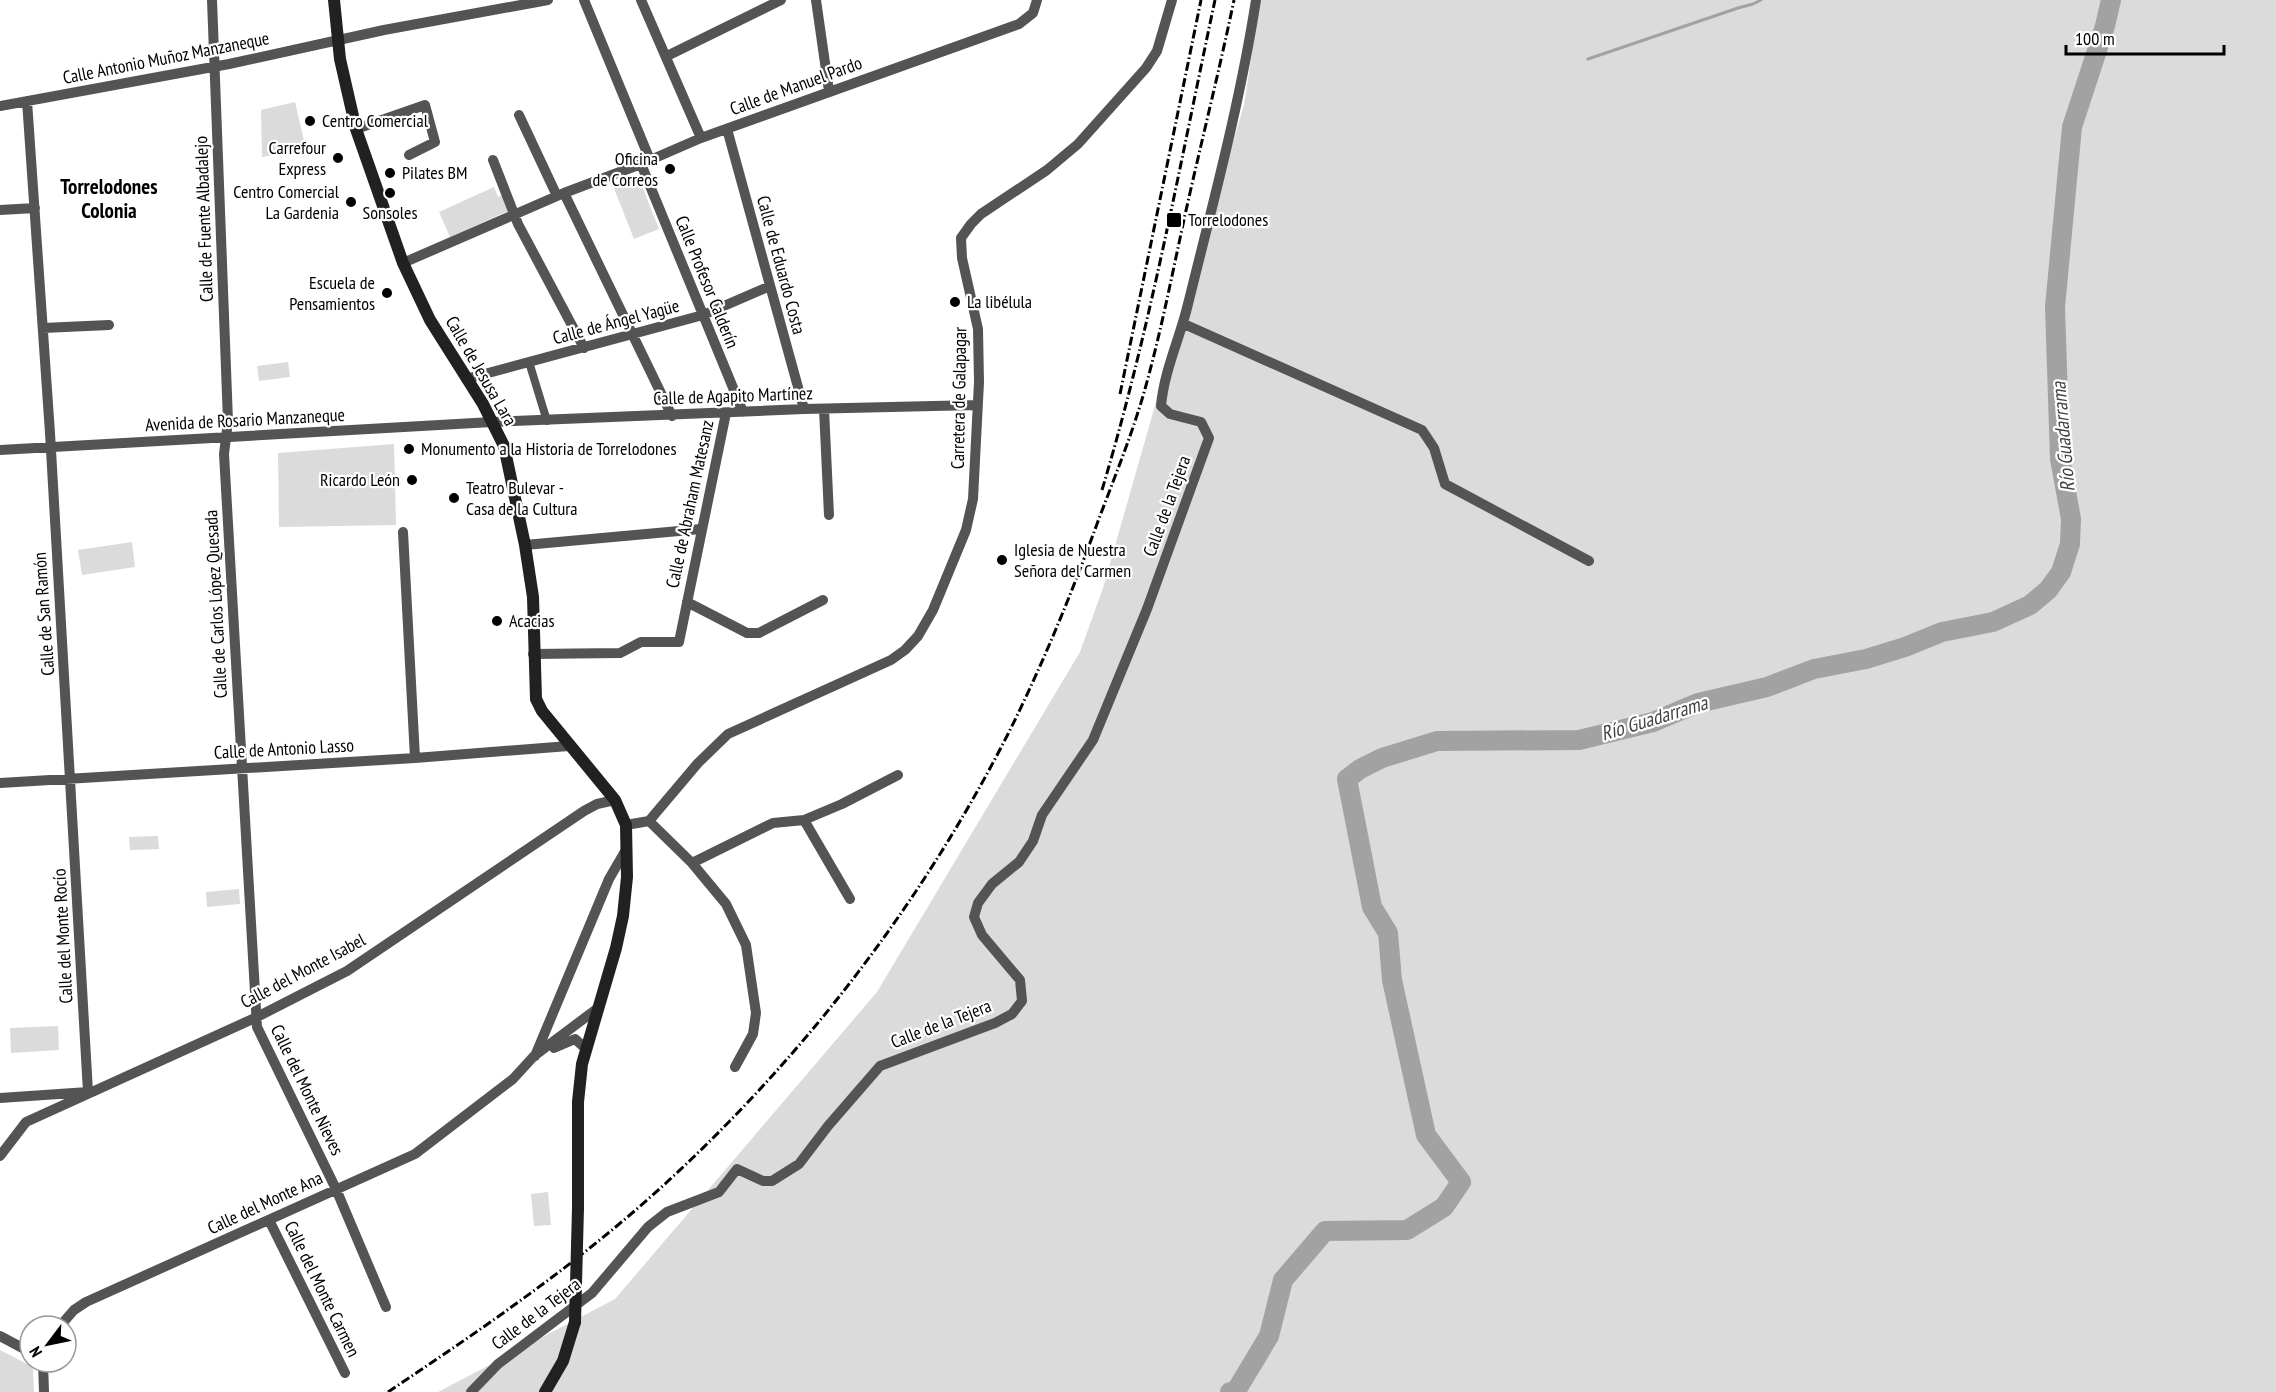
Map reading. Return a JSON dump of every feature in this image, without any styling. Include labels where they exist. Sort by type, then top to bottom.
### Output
[{"type":"main road","name":"Calle de Jesusa Lara","points":[[334,0],[337,40],[356,129],[404,263],[430,320],[483,404],[504,446],[534,597],[533,654],[536,699],[542,711],[569,746]]},
{"type":"main road","points":[[545,1392],[563,1362],[575,1322],[578,1102],[585,1048],[616,948],[623,916],[627,878],[626,825],[615,801],[569,746]]},
{"type":"street","name":"Calle de Fuente Albadalejo","points":[[212,0],[228,421],[225,437]]},
{"type":"street","name":"Calle Antonio Muñoz Manzaneque","points":[[0,106],[548,0]]},
{"type":"street","name":"Calle Profesor Calderín","points":[[584,0],[743,412]]},
{"type":"street","points":[[641,0],[701,138]]},
{"type":"street","points":[[667,56],[781,0]]},
{"type":"street","points":[[816,0],[829,91]]},
{"type":"street","name":"Calle de Manuel Pardo","points":[[404,263],[560,195],[701,138],[1019,24],[1033,13],[1037,0]]},
{"type":"street","name":"Carretera de Galapagar","points":[[649,821],[698,763],[728,734],[891,660],[905,650],[918,636],[933,610],[956,559],[973,499],[978,329],[962,258],[961,238],[981,214],[1047,170],[1078,144],[1146,68],[1157,51],[1172,0]]},
{"type":"street","name":"Calle de la Tejera","points":[[471,1392],[498,1364],[592,1293],[648,1227],[667,1212],[719,1192],[737,1169],[763,1181],[772,1181],[799,1164],[828,1126],[880,1066],[995,1023],[1012,1014],[1022,1000],[1020,980],[982,935],[974,917],[978,903],[992,884],[1019,862],[1033,841],[1042,815],[1093,740],[1147,609],[1209,438],[1200,422],[1170,414],[1161,406],[1162,389],[1184,324],[1245,68],[1256,0]]},
{"type":"street","name":"Calle de San Ramón","points":[[27,101],[71,779]]},
{"type":"street","points":[[356,129],[425,105],[435,142],[409,155]]},
{"type":"street","points":[[519,115],[633,335],[672,416]]},
{"type":"street","name":"Calle de Eduardo Costa","points":[[727,129],[804,409]]},
{"type":"street","points":[[493,160],[518,224],[584,348]]},
{"type":"street","points":[[0,210],[35,208]]},
{"type":"street","name":"Calle de Ángel Yagüe","points":[[466,379],[704,315],[770,286]]},
{"type":"street","points":[[1184,324],[1422,430],[1434,448],[1445,484],[1589,561]]},
{"type":"street","points":[[43,328],[109,325]]},
{"type":"street","points":[[529,362],[547,421]]},
{"type":"street","name":"Calle de Agapito Martínez","points":[[492,422],[804,409],[977,405]]},
{"type":"street","points":[[824,409],[829,515]]},
{"type":"street","name":"Calle de Abraham Matesanz","points":[[533,654],[620,652],[641,642],[679,642],[726,413]]},
{"type":"street","name":"Avenida de Rosario Manzaneque","points":[[0,450],[492,422]]},
{"type":"street","name":"Calle de Carlos López Quesada","points":[[225,437],[243,768]]},
{"type":"street","points":[[525,544],[701,529]]},
{"type":"street","points":[[403,532],[415,759]]},
{"type":"street","name":"Calle de Abraham Matesanz","points":[[687,602],[747,633],[759,633],[824,600]]},
{"type":"street","name":"Calle de Antonio Lasso","points":[[0,783],[415,759],[569,746]]},
{"type":"street","name":"Calle del Monte Nieves","points":[[243,768],[258,1027],[336,1189],[387,1307]]},
{"type":"street","points":[[692,863],[773,823],[804,820],[842,804],[898,775]]},
{"type":"street","name":"Calle del Monte Rocío","points":[[71,779],[88,1092]]},
{"type":"street","name":"Calle del Monte Isabel","points":[[0,1155],[26,1122],[257,1017],[346,971],[584,811],[597,804],[615,801]]},
{"type":"street","points":[[804,820],[850,899]]},
{"type":"street","points":[[626,825],[649,821],[692,863],[726,904],[746,945],[756,1013],[753,1034],[735,1067]]},
{"type":"street","name":"Calle del Monte Ana","points":[[534,1056],[609,879],[627,848]]},
{"type":"street","name":"Calle del Monte Ana","points":[[70,1314],[86,1302],[415,1154],[513,1079],[534,1056],[598,1008]]},
{"type":"street","name":"Calle del Monte Ana","points":[[534,1056],[575,1039],[585,1048]]},
{"type":"street","points":[[0,1098],[88,1092]]},
{"type":"street","name":"Calle del Monte Carmen","points":[[269,1220],[345,1373]]},
{"type":"street","points":[[0,1336],[18,1346]]},
{"type":"street","points":[[44,1374],[44,1392]]},
{"type":"shaded area","points":[[1260,0],[2276,0],[2276,1392],[438,1392],[615,1299],[877,992],[1080,652],[1103,588],[1244,105]]},
{"type":"shaded area","points":[[295,102],[306,149],[262,157],[261,110]]},
{"type":"shaded area","points":[[638,176],[659,229],[634,239],[613,186]]},
{"type":"shaded area","points":[[494,187],[498,197],[505,193],[512,209],[450,237],[439,212]]},
{"type":"shaded area","points":[[288,362],[290,377],[259,381],[257,366]]},
{"type":"shaded area","points":[[394,444],[396,525],[279,527],[278,453]]},
{"type":"shaded area","points":[[132,542],[135,567],[82,575],[78,550]]},
{"type":"shaded area","points":[[158,836],[159,849],[130,850],[129,837]]},
{"type":"shaded area","points":[[239,889],[240,904],[207,907],[206,892]]},
{"type":"shaded area","points":[[58,1026],[59,1050],[11,1053],[10,1028]]},
{"type":"shaded area","points":[[548,1192],[551,1225],[534,1226],[531,1194]]},
{"type":"shaded area","points":[[0,1350],[18,1359],[18,1374],[33,1374],[34,1392],[0,1392]]},
{"type":"waterway","points":[[1588,59],[1761,0]]},
{"type":"waterway","name":"Río Guadarrama","points":[[1230,1392],[1236,1391],[1269,1336],[1283,1280],[1325,1231],[1407,1230],[1444,1207],[1461,1182],[1426,1135],[1392,980],[1388,933],[1372,907],[1347,779],[1360,769],[1382,758],[1437,741],[1579,740],[1653,722],[1698,703],[1767,687],[1814,669],[1866,659],[1942,632],[1993,622],[2030,605],[2048,590],[2061,572],[2070,544],[2071,519],[2060,459],[2055,307],[2072,127],[2105,26],[2111,0]]},
{"type":"railway","points":[[1120,394],[1201,0]]},
{"type":"railway","points":[[1102,490],[1150,308],[1215,0]]},
{"type":"railway","points":[[388,1392],[566,1267],[666,1183],[717,1134],[766,1083],[857,974],[899,917],[938,857],[974,797],[1033,682],[1077,577],[1133,429],[1160,329],[1234,0]]},
{"type":"place","name":"Centro Comercial","points":[[310,121]]},
{"type":"place","name":"Carrefour Express","points":[[338,158]]},
{"type":"place","name":"Oficina de Correos","points":[[670,169]]},
{"type":"place","name":"Pilates BM","points":[[390,173]]},
{"type":"place","name":"Sonsoles","points":[[390,193]]},
{"type":"place","name":"Centro Comercial La Gardenia","points":[[351,202]]},
{"type":"place","name":"Torrelodones","points":[[1174,220]]},
{"type":"place","name":"Escuela de Pensamientos","points":[[387,293]]},
{"type":"place","name":"La libélula","points":[[955,302]]},
{"type":"place","name":"Monumento a la Historia de Torrelodones","points":[[409,449]]},
{"type":"place","name":"Ricardo León","points":[[412,480]]},
{"type":"place","name":"Teatro Bulevar - Casa de la Cultura","points":[[454,498]]},
{"type":"place","name":"Iglesia de Nuestra Señora del Carmen","points":[[1002,560]]},
{"type":"place","name":"Acacias","points":[[497,621]]},
{"type":"district","name":"Torrelodones Colonia","points":[[109,199]]}]
